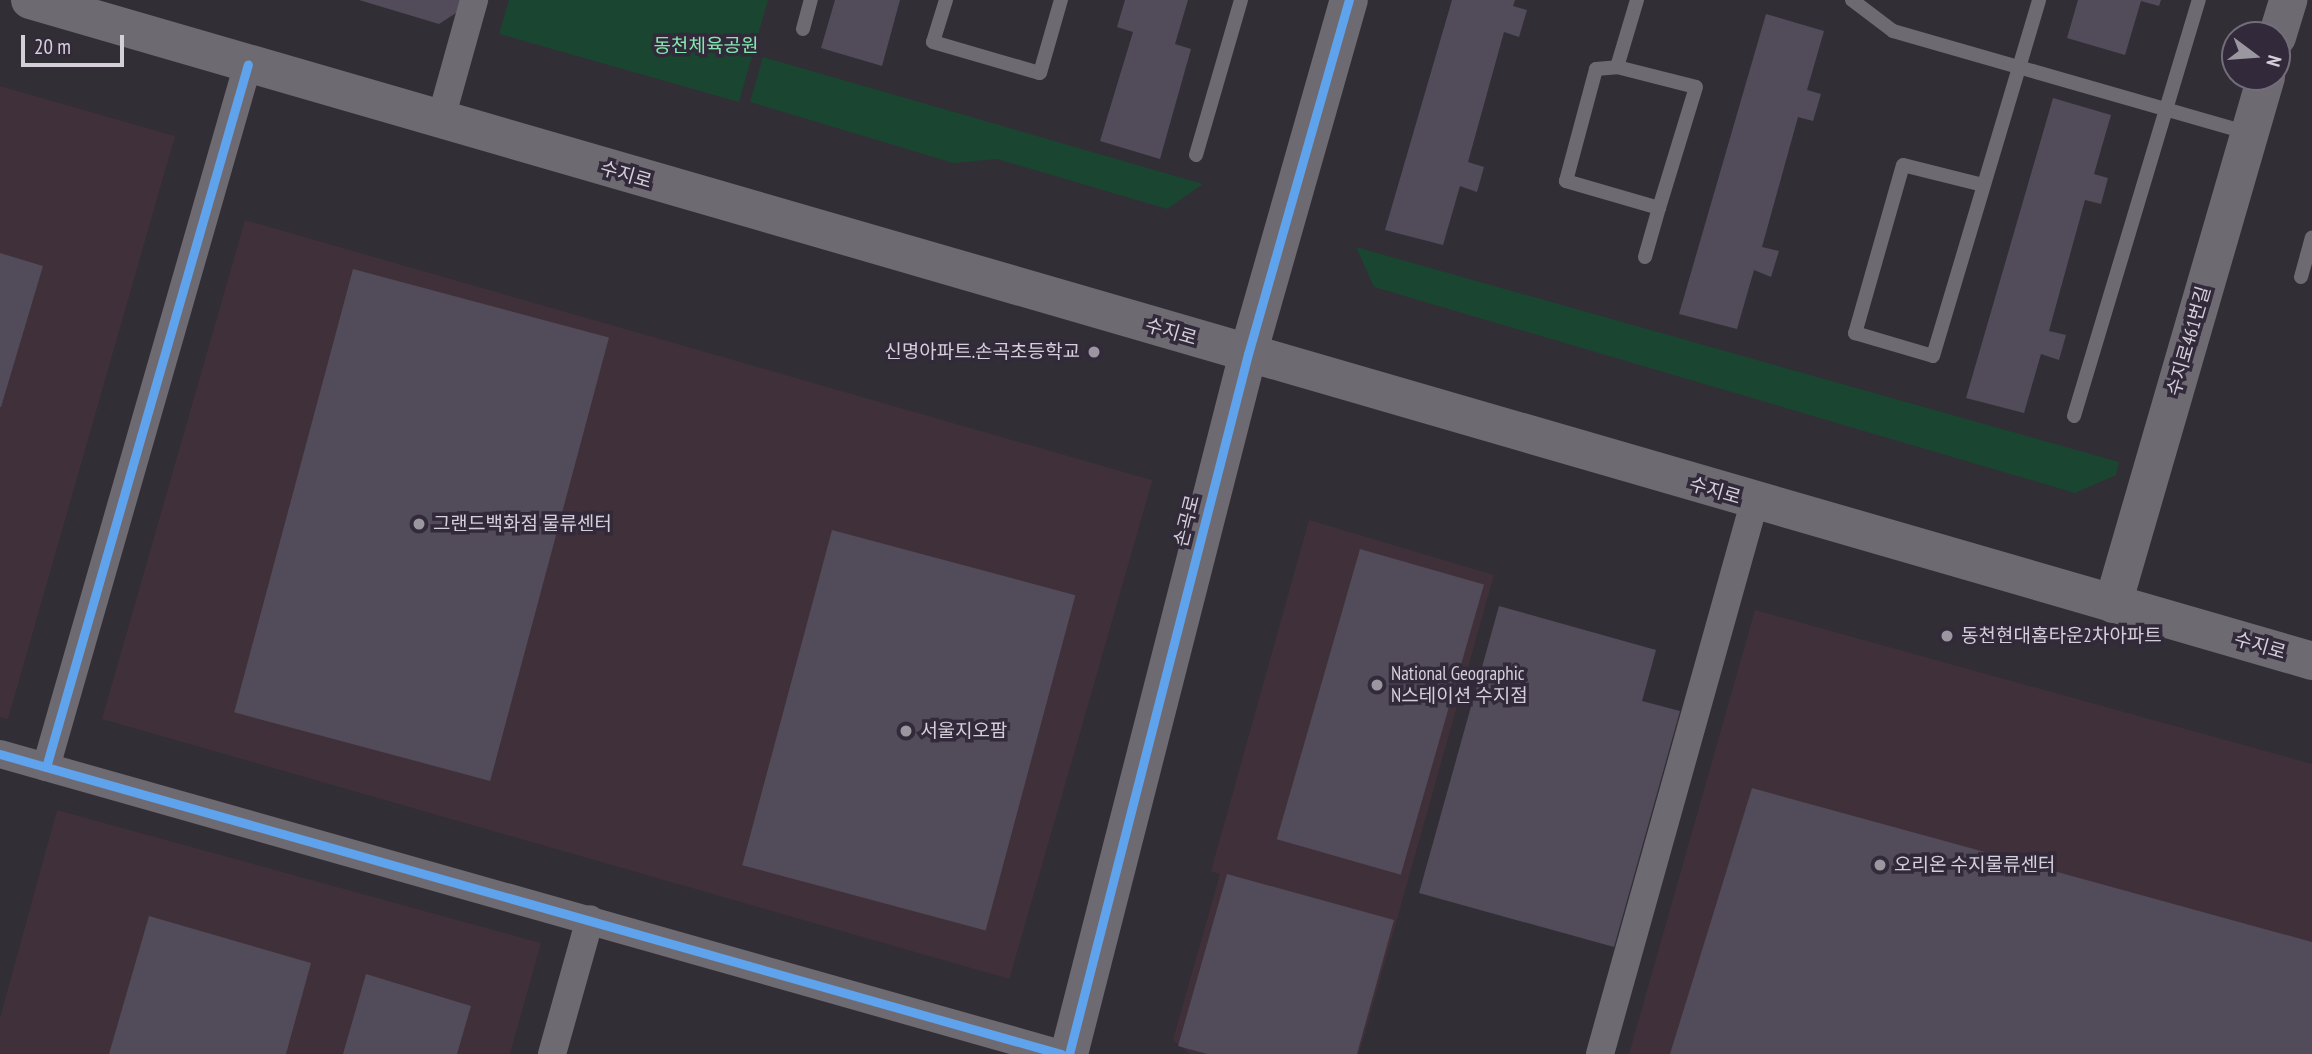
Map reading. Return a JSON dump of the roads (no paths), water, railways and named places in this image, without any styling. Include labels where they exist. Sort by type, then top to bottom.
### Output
[{"type":"main road","name":"수지로","points":[[30,0],[440,122],[1248,354],[1754,503],[2312,661]]},
{"type":"main road","name":"손곡로","points":[[1069,1054],[1248,354],[1349,0]]},
{"type":"main road","points":[[2282,21],[2288,0]]},
{"type":"main road","name":"수지로461번길","points":[[2113,604],[2262,91]]},
{"type":"street","points":[[440,122],[474,0]]},
{"type":"street","points":[[46,767],[247,64]]},
{"type":"street","points":[[1600,1054],[1754,503]]},
{"type":"street","points":[[0,754],[1061,1054]]},
{"type":"street","points":[[552,1054],[590,919]]},
{"type":"lane","points":[[803,29],[811,0]]},
{"type":"lane","points":[[946,0],[933,42],[1040,73],[1061,0]]},
{"type":"lane","points":[[1196,155],[1241,0]]},
{"type":"lane","points":[[1617,67],[1637,0]]},
{"type":"lane","points":[[1852,0],[1893,31],[2249,133]]},
{"type":"lane","points":[[1983,185],[1903,165],[1855,333],[1933,356],[2039,0]]},
{"type":"lane","points":[[2074,416],[2199,0]]},
{"type":"lane","points":[[1645,257],[1696,87],[1617,67],[1596,69],[1566,181],[1659,208]]},
{"type":"lane","points":[[2301,277],[2312,236]]},
{"type":"place","name":"신명아파트.손곡초등학교","points":[[1094,352]]},
{"type":"place","name":"그랜드백화점 물류센터","points":[[419,524]]},
{"type":"place","name":"동천현대홈타운2차아파트","points":[[1947,636]]},
{"type":"place","name":"National Geographic N스테이션 수지점","points":[[1377,685]]},
{"type":"place","name":"서울지오팜","points":[[906,731]]},
{"type":"place","name":"오리온 수지물류센터","points":[[1880,865]]},
{"type":"park label","name":"동천체육공원","points":[[706,46]]}]
